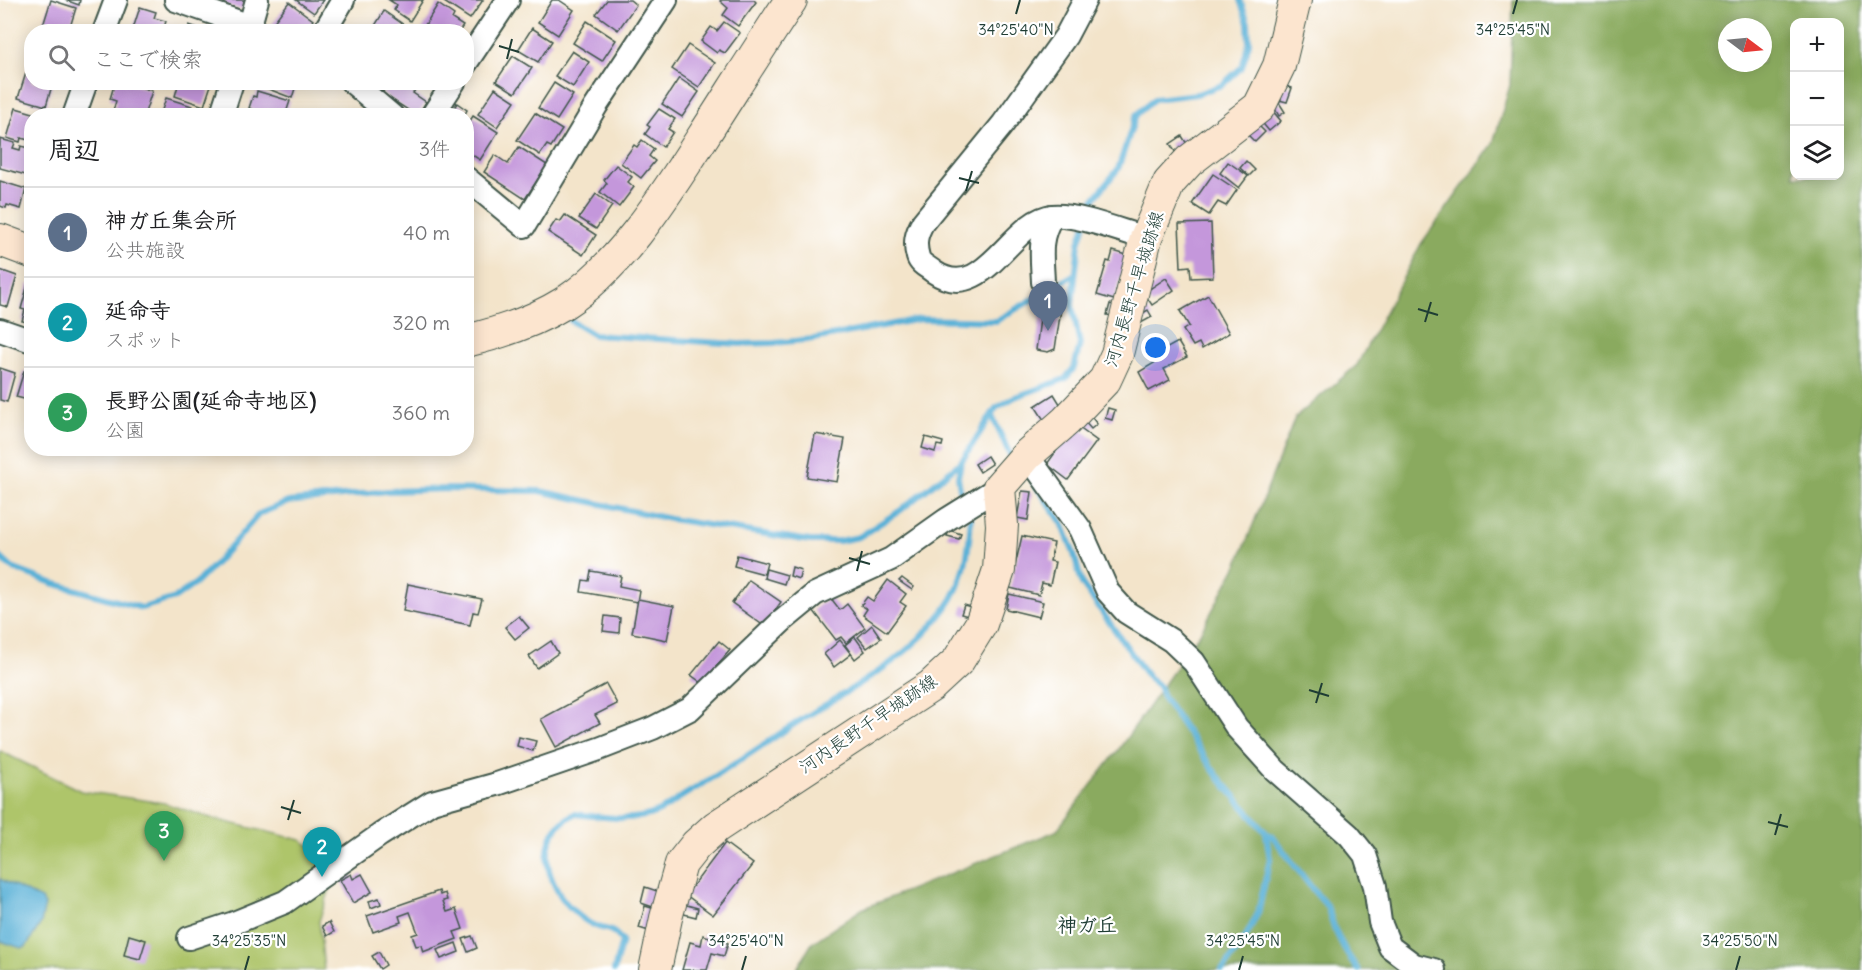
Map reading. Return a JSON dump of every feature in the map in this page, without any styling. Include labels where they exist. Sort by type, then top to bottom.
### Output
[{"type":"main road","points":[[474,339],[524,323],[564,303],[586,286],[616,256],[657,207],[790,0]]},
{"type":"main road","name":"河内長野千早城跡線","points":[[655,970],[681,864],[696,845],[716,827],[931,686],[958,661],[981,624],[999,570],[1002,525],[999,487],[1026,455],[1066,421],[1104,380],[1116,354],[1139,236],[1170,183],[1189,161],[1259,107],[1279,66],[1295,0]]},
{"type":"street","points":[[107,24],[116,0]]},
{"type":"street","points":[[176,0],[236,24]]},
{"type":"street","points":[[250,24],[257,0]]},
{"type":"street","points":[[329,24],[343,0]]},
{"type":"street","points":[[474,51],[508,0]]},
{"type":"street","points":[[474,185],[524,226],[596,106],[666,0]]},
{"type":"street","points":[[1085,0],[1066,36],[1003,124],[923,222],[915,239],[916,251],[920,262],[943,278],[962,280],[985,270],[1037,220],[1063,217],[1139,236]]},
{"type":"street","points":[[77,108],[83,90]]},
{"type":"street","points":[[224,108],[229,90]]},
{"type":"street","points":[[361,90],[383,108]]},
{"type":"street","points":[[437,108],[449,90]]},
{"type":"street","points":[[1043,282],[1041,242],[1044,230],[1063,217]]},
{"type":"street","points":[[0,330],[24,338]]},
{"type":"street","points":[[1026,455],[1080,529],[1108,592],[1125,612],[1173,641],[1194,662],[1237,728],[1275,770],[1348,836],[1365,855],[1375,886],[1380,922],[1390,947],[1414,965],[1434,970]]},
{"type":"street","points":[[189,938],[285,902],[380,835],[432,802],[496,784],[599,749],[653,728],[690,708],[769,633],[815,594],[891,559],[946,520],[999,487]]},
{"type":"green space","points":[[1513,0],[1862,0],[1862,970],[796,970],[812,943],[862,909],[1056,831],[1119,749],[1200,633],[1238,563],[1295,418],[1357,365],[1421,244],[1493,144],[1510,85]]},
{"type":"green space","points":[[0,751],[81,791],[164,803],[214,819],[301,840],[328,858],[330,889],[319,921],[324,970],[0,970]]},
{"type":"water","points":[[0,879],[41,899],[45,905],[41,923],[26,947],[21,948],[0,941]]},
{"type":"building","points":[[51,0],[76,8],[71,24],[44,24]]},
{"type":"building","points":[[65,0],[80,0],[79,5]]},
{"type":"building","points":[[225,0],[245,0],[242,10],[224,4]]},
{"type":"building","points":[[296,0],[323,0],[314,13]]},
{"type":"building","points":[[389,0],[423,0],[410,21],[394,10],[397,5]]},
{"type":"building","points":[[441,0],[483,0],[470,19]]},
{"type":"building","points":[[552,0],[559,0],[574,10],[558,35],[538,22]]},
{"type":"building","points":[[607,0],[630,0],[636,5],[618,30],[596,14]]},
{"type":"building","points":[[721,0],[754,0],[756,2],[738,26],[723,15],[728,8]]},
{"type":"building","points":[[289,2],[313,20],[310,24],[272,24]]},
{"type":"building","points":[[438,4],[454,15],[452,19],[460,24],[426,24]]},
{"type":"building","points":[[140,7],[156,12],[154,18],[166,21],[165,24],[135,24]]},
{"type":"building","points":[[384,11],[403,24],[376,24]]},
{"type":"building","points":[[587,21],[616,40],[602,61],[573,43]]},
{"type":"building","points":[[724,22],[740,33],[725,53],[719,50],[717,53],[701,41],[711,27],[717,31]]},
{"type":"building","points":[[532,28],[552,41],[538,62],[518,50]]},
{"type":"building","points":[[688,45],[715,63],[699,87],[672,69]]},
{"type":"building","points":[[572,51],[589,62],[573,87],[555,76]]},
{"type":"building","points":[[513,56],[532,68],[515,93],[496,81]]},
{"type":"building","points":[[679,78],[699,92],[682,117],[662,104]]},
{"type":"building","points":[[24,79],[24,90],[51,90],[46,106],[18,98]]},
{"type":"building","points":[[554,83],[573,95],[557,120],[538,108]]},
{"type":"building","points":[[1283,85],[1292,88],[1287,102],[1279,100]]},
{"type":"building","points":[[495,88],[515,101],[497,127],[478,114]]},
{"type":"building","points":[[113,90],[152,91],[147,108],[114,108],[116,101],[110,99]]},
{"type":"building","points":[[177,90],[209,90],[204,106],[175,96]]},
{"type":"building","points":[[271,90],[294,90],[292,98]]},
{"type":"building","points":[[384,90],[415,90],[413,93],[426,102],[422,108],[405,108],[382,93]]},
{"type":"building","points":[[257,91],[290,101],[288,108],[249,108],[253,96],[256,97]]},
{"type":"building","points":[[166,98],[192,106],[191,108],[163,108]]},
{"type":"building","points":[[1278,101],[1285,112],[1279,116],[1273,105]]},
{"type":"building","points":[[457,103],[464,108],[454,108]]},
{"type":"building","points":[[16,108],[24,110],[24,139],[21,138],[20,142],[7,138]]},
{"type":"building","points":[[659,109],[675,119],[668,129],[673,132],[663,147],[645,134],[650,127],[647,125]]},
{"type":"building","points":[[1272,110],[1281,121],[1269,131],[1260,120]]},
{"type":"building","points":[[535,113],[562,130],[551,147],[547,145],[540,155],[517,140]]},
{"type":"building","points":[[474,117],[498,132],[480,160],[474,156]]},
{"type":"building","points":[[1256,123],[1265,132],[1255,142],[1246,133]]},
{"type":"building","points":[[1182,136],[1190,149],[1178,156],[1170,144]]},
{"type":"building","points":[[0,139],[15,143],[13,148],[20,150],[21,146],[24,147],[24,175],[0,168]]},
{"type":"building","points":[[642,140],[654,149],[649,156],[655,161],[641,178],[621,163],[634,145],[637,147]]},
{"type":"building","points":[[519,147],[547,165],[525,199],[484,172],[495,155],[508,164]]},
{"type":"building","points":[[1246,161],[1255,170],[1249,176],[1240,168]]},
{"type":"building","points":[[1228,162],[1248,176],[1239,188],[1220,173]]},
{"type":"building","points":[[616,165],[632,177],[628,182],[634,187],[619,207],[600,192],[607,183],[604,180]]},
{"type":"building","points":[[1213,174],[1237,190],[1226,206],[1218,202],[1209,215],[1192,204]]},
{"type":"building","points":[[0,181],[24,188],[21,209],[7,205],[6,208],[0,206]]},
{"type":"building","points":[[596,194],[612,206],[596,229],[579,218]]},
{"type":"building","points":[[565,215],[596,235],[583,255],[548,232],[556,220],[560,222]]},
{"type":"building","points":[[1211,223],[1213,277],[1191,278],[1190,266],[1181,267],[1179,224]]},
{"type":"building","points":[[1113,251],[1127,255],[1114,300],[1097,295],[1107,261],[1110,262]]},
{"type":"building","points":[[0,270],[17,276],[8,307],[0,305]]},
{"type":"building","points":[[1166,278],[1174,290],[1152,305],[1144,293]]},
{"type":"building","points":[[1208,295],[1229,333],[1202,349],[1199,343],[1193,346],[1183,330],[1189,326],[1180,311]]},
{"type":"building","points":[[1050,300],[1062,302],[1055,349],[1048,352],[1036,350],[1041,311],[1049,312]]},
{"type":"building","points":[[1110,304],[1119,306],[1116,317],[1107,315]]},
{"type":"building","points":[[1148,310],[1152,317],[1141,323],[1138,316]]},
{"type":"building","points":[[1178,342],[1187,357],[1164,369],[1170,380],[1149,391],[1139,372],[1161,359],[1158,353]]},
{"type":"building","points":[[0,368],[15,373],[7,402],[0,400]]},
{"type":"building","points":[[24,371],[24,399],[16,397]]},
{"type":"building","points":[[1054,394],[1062,407],[1044,420],[1035,406]]},
{"type":"building","points":[[1108,408],[1115,410],[1112,420],[1105,418]]},
{"type":"building","points":[[1089,414],[1097,424],[1091,429],[1083,420]]},
{"type":"building","points":[[1075,425],[1097,441],[1068,480],[1047,464]]},
{"type":"building","points":[[815,434],[845,439],[837,482],[807,477]]},
{"type":"building","points":[[925,437],[943,442],[942,446],[937,445],[935,452],[922,448]]},
{"type":"building","points":[[987,456],[992,464],[980,472],[975,464]]},
{"type":"building","points":[[1022,491],[1032,492],[1028,520],[1017,518]]},
{"type":"building","points":[[949,530],[961,534],[959,539],[947,536]]},
{"type":"building","points":[[1022,536],[1054,543],[1050,561],[1055,562],[1050,585],[1042,583],[1039,595],[1010,588]]},
{"type":"building","points":[[737,555],[767,563],[764,574],[734,566]]},
{"type":"building","points":[[792,567],[801,570],[799,579],[790,576]]},
{"type":"building","points":[[766,569],[787,575],[784,584],[764,578]]},
{"type":"building","points":[[591,571],[621,576],[619,586],[639,590],[637,602],[581,592],[583,580],[589,581]]},
{"type":"building","points":[[902,578],[914,587],[912,590],[899,581]]},
{"type":"building","points":[[749,580],[781,602],[764,626],[732,603]]},
{"type":"building","points":[[888,580],[906,594],[900,602],[906,606],[887,632],[863,615],[867,609],[861,605],[867,597],[873,601]]},
{"type":"building","points":[[408,584],[482,599],[478,613],[473,612],[470,625],[403,611]]},
{"type":"building","points":[[1009,594],[1043,602],[1039,617],[1006,609]]},
{"type":"building","points":[[830,597],[840,610],[847,604],[865,628],[846,643],[841,637],[836,640],[813,610]]},
{"type":"building","points":[[638,599],[674,606],[667,640],[632,633]]},
{"type":"building","points":[[964,605],[971,607],[968,616],[961,614]]},
{"type":"building","points":[[519,616],[529,628],[515,639],[505,627]]},
{"type":"building","points":[[605,616],[620,618],[619,633],[603,631]]},
{"type":"building","points":[[872,625],[881,638],[867,648],[858,637]]},
{"type":"building","points":[[855,637],[865,651],[855,659],[845,645]]},
{"type":"building","points":[[840,640],[851,654],[834,667],[824,654]]},
{"type":"building","points":[[551,641],[558,653],[537,668],[529,656]]},
{"type":"building","points":[[719,641],[730,650],[702,683],[691,675]]},
{"type":"building","points":[[606,684],[617,704],[595,715],[600,723],[556,747],[541,719]]},
{"type":"building","points":[[519,737],[536,741],[533,751],[517,746]]},
{"type":"building","points":[[725,843],[753,864],[713,915],[686,895]]},
{"type":"building","points":[[351,874],[353,879],[362,874],[372,892],[353,903],[340,880]]},
{"type":"building","points":[[645,887],[660,892],[656,908],[641,903]]},
{"type":"building","points":[[439,891],[440,895],[445,893],[447,900],[443,901],[447,912],[456,909],[463,929],[454,932],[457,939],[423,952],[421,945],[416,946],[412,935],[418,933],[410,912],[399,916],[401,922],[373,932],[367,916]]},
{"type":"building","points":[[379,898],[381,904],[371,908],[369,901]]},
{"type":"building","points":[[683,904],[698,908],[696,917],[680,913]]},
{"type":"building","points":[[645,906],[655,909],[649,931],[639,928]]},
{"type":"building","points":[[329,922],[334,932],[327,936],[322,926]]},
{"type":"building","points":[[129,935],[146,940],[140,959],[124,955]]},
{"type":"building","points":[[703,935],[728,943],[724,956],[712,953],[707,970],[682,970],[690,942],[701,945]]},
{"type":"building","points":[[472,936],[477,948],[468,952],[463,939]]},
{"type":"building","points":[[456,943],[459,952],[441,959],[437,950]]},
{"type":"building","points":[[379,952],[386,965],[380,969],[372,956]]},
{"type":"waterway","points":[[1089,216],[1094,199],[1118,169],[1136,115],[1154,99],[1197,94],[1222,85],[1242,67],[1249,43],[1248,23],[1240,0]]},
{"type":"waterway","points":[[0,557],[12,568],[52,583],[142,608],[175,598],[196,583],[259,514],[288,502],[387,491],[449,489],[540,491],[670,519],[810,541],[839,541],[859,537],[901,510],[961,462],[996,408],[1015,397],[1065,379],[1074,368],[1080,344],[1072,305],[1079,243],[1085,225]]},
{"type":"waterway","points":[[571,321],[594,335],[739,344],[774,343],[814,339],[920,319],[996,321],[1075,274]]},
{"type":"waterway","points":[[992,416],[1011,457]]},
{"type":"waterway","points":[[961,463],[958,477],[961,495]]},
{"type":"waterway","points":[[1033,482],[1062,523],[1082,584],[1149,678],[1159,686],[1163,697],[1216,774],[1266,833],[1270,859],[1258,913],[1241,946],[1222,970]]},
{"type":"waterway","points":[[614,970],[622,941],[611,931],[591,924],[579,916],[560,895],[553,882],[548,856],[550,842],[556,829],[574,814],[635,818],[659,811],[891,662],[930,628],[953,597],[965,564],[971,517]]},
{"type":"waterway","points":[[1266,833],[1273,837],[1327,906],[1335,930],[1358,970]]},
{"type":"place","name":"神ガ丘集会所","points":[[1048,331]]},
{"type":"place","name":"長野公園(延命寺地区)","points":[[164,861]]},
{"type":"place","name":"延命寺","points":[[322,877]]},
{"type":"district","name":"神ガ丘","points":[[1087,925]]}]
